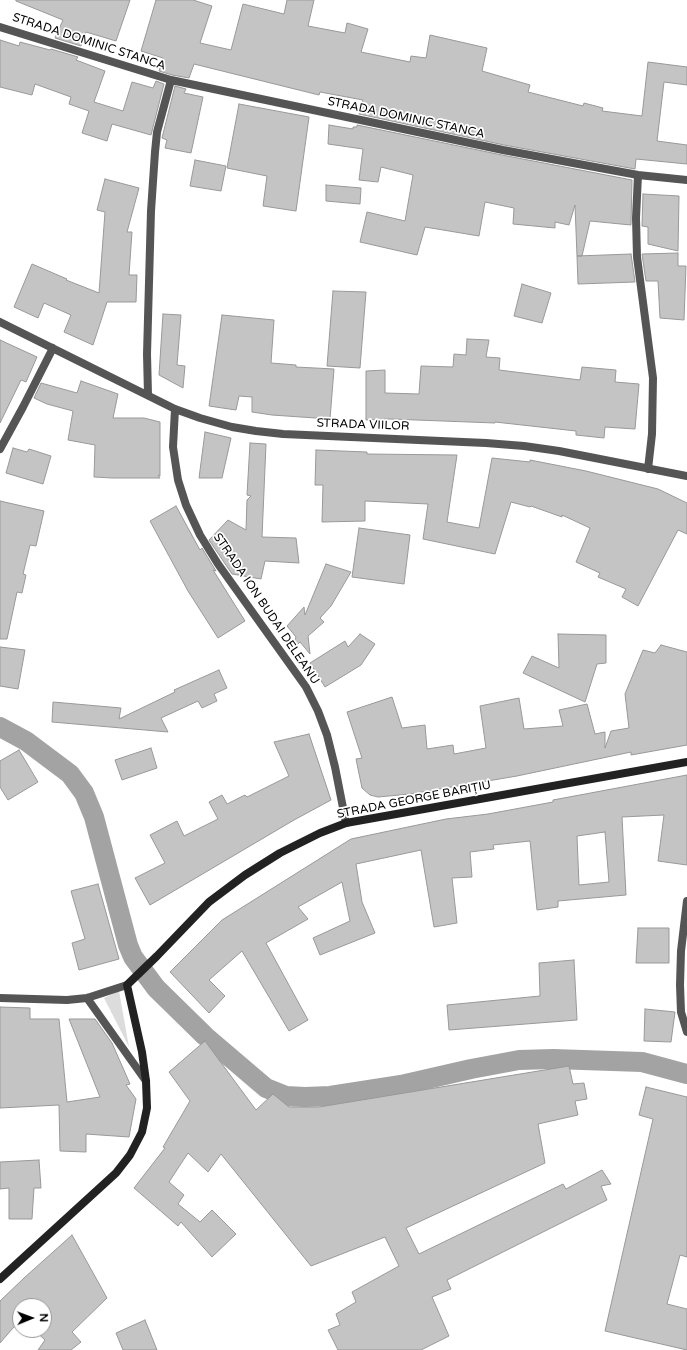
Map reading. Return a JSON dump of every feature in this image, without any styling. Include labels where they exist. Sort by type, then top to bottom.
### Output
[{"type":"main road","name":"STRADA GEORGE BARIȚIU","points":[[127,985],[209,902],[244,875],[280,853],[320,833],[346,823],[687,762]]},
{"type":"main road","points":[[0,1279],[116,1173],[130,1155],[142,1132],[147,1108],[146,1081],[142,1052],[127,985]]},
{"type":"street","name":"STRADA DOMINIC STANCA","points":[[0,26],[171,80],[359,121],[638,175],[687,180]]},
{"type":"street","name":"STRADA DOMINIC STANCA","points":[[148,395],[147,354],[151,219],[155,152],[157,132],[171,80]]},
{"type":"street","points":[[638,175],[636,218],[637,257],[653,378],[652,434],[648,469]]},
{"type":"street","name":"STRADA VIILOR","points":[[0,322],[175,409],[200,418],[256,431],[524,446],[559,451],[687,476]]},
{"type":"street","points":[[0,449],[53,348]]},
{"type":"street","name":"STRADA ION BUDAI DELEANU","points":[[175,409],[173,447],[178,480],[186,505],[200,535],[218,564],[293,668],[309,693],[327,735],[346,823]]},
{"type":"street","points":[[687,901],[681,951],[680,985],[681,1012],[687,1032]]},
{"type":"street","points":[[0,998],[67,1000],[87,998],[127,985]]},
{"type":"street","points":[[87,998],[146,1081]]},
{"type":"shaded area","points":[[119,991],[129,1047],[104,998]]},
{"type":"building","points":[[16,0],[130,0],[116,41],[86,32],[81,46],[55,38],[63,20]]},
{"type":"building","points":[[156,0],[193,0],[212,6],[200,43],[231,50],[243,4],[284,14],[287,0],[314,0],[308,26],[345,33],[347,23],[368,29],[361,52],[410,62],[411,56],[426,58],[430,35],[487,48],[482,71],[530,85],[528,92],[583,106],[584,103],[603,108],[602,111],[642,116],[648,62],[687,67],[687,85],[664,82],[657,141],[687,145],[687,164],[636,159],[635,169],[504,145],[359,114],[363,100],[320,92],[319,95],[194,64],[189,78],[159,71],[163,58],[141,51]]},
{"type":"building","points":[[0,40],[19,46],[20,42],[51,49],[78,57],[76,60],[105,71],[94,102],[123,111],[132,82],[153,88],[156,81],[164,84],[151,135],[112,124],[107,141],[82,133],[89,111],[69,104],[71,97],[35,84],[32,95],[0,87]]},
{"type":"building","points":[[175,86],[186,89],[184,93],[203,97],[191,153],[165,148],[167,140],[162,138]]},
{"type":"building","points":[[239,104],[309,117],[296,211],[263,206],[267,176],[227,168]]},
{"type":"building","points":[[329,125],[353,129],[353,127],[357,127],[357,125],[632,180],[631,225],[590,221],[582,256],[577,256],[575,205],[569,225],[555,222],[555,228],[513,224],[514,208],[485,202],[479,236],[425,227],[417,255],[360,242],[367,212],[405,221],[413,175],[381,167],[378,182],[359,180],[363,149],[328,144]]},
{"type":"building","points":[[195,160],[226,166],[221,191],[190,186]]},
{"type":"building","points":[[105,179],[139,188],[127,232],[132,232],[129,275],[137,275],[136,302],[107,302],[93,345],[64,332],[71,315],[44,303],[38,318],[14,307],[32,264],[99,293],[105,212],[97,210]]},
{"type":"building","points":[[326,185],[361,188],[360,204],[326,201]]},
{"type":"building","points":[[643,194],[679,196],[678,251],[648,244],[648,227],[642,226]]},
{"type":"building","points":[[678,253],[678,266],[686,266],[684,320],[660,318],[658,281],[646,281],[642,254]]},
{"type":"building","points":[[631,254],[635,282],[578,284],[577,256]]},
{"type":"building","points":[[522,284],[551,293],[542,323],[514,316]]},
{"type":"building","points":[[333,291],[366,292],[360,368],[327,366]]},
{"type":"building","points":[[163,314],[181,315],[177,365],[185,366],[183,388],[159,375]]},
{"type":"building","points":[[222,315],[274,320],[271,363],[296,365],[296,367],[334,369],[330,419],[272,415],[252,412],[252,397],[239,396],[236,410],[209,406]]},
{"type":"building","points":[[467,339],[489,340],[486,357],[500,358],[499,370],[580,380],[582,367],[616,370],[615,382],[639,384],[635,429],[605,427],[604,438],[576,435],[576,431],[495,422],[390,419],[366,420],[366,371],[385,370],[385,393],[419,394],[421,366],[453,367],[454,354],[466,355]]},
{"type":"building","points":[[0,340],[37,357],[26,382],[21,380],[0,423]]},
{"type":"building","points":[[81,381],[118,394],[113,418],[144,418],[160,422],[160,476],[158,475],[160,478],[94,477],[95,445],[68,440],[73,411],[47,404],[34,398],[41,383],[77,393]]},
{"type":"building","points":[[205,432],[231,438],[222,478],[199,478]]},
{"type":"building","points":[[250,443],[266,444],[262,537],[296,538],[299,563],[265,561],[261,579],[232,574],[209,540],[228,520],[246,530],[247,500],[251,496],[247,495]]},
{"type":"building","points":[[13,448],[27,452],[29,449],[51,456],[43,484],[6,473]]},
{"type":"building","points":[[316,450],[367,452],[367,454],[457,455],[447,522],[479,528],[492,458],[530,462],[530,460],[586,471],[658,489],[687,503],[687,534],[678,530],[638,606],[622,597],[626,589],[598,577],[600,573],[576,562],[590,528],[562,515],[562,517],[531,506],[511,502],[495,554],[423,539],[428,504],[365,501],[365,521],[322,522],[323,485],[315,485]]},
{"type":"building","points":[[0,501],[44,511],[36,546],[30,545],[23,574],[26,575],[22,593],[17,592],[7,639],[0,639]]},
{"type":"building","points":[[176,506],[200,550],[202,548],[216,571],[213,570],[245,621],[218,638],[188,591],[150,521]]},
{"type":"building","points":[[359,528],[410,535],[404,584],[352,577]]},
{"type":"building","points":[[326,564],[351,572],[331,606],[320,618],[324,622],[308,636],[310,654],[300,642],[291,650],[296,637],[287,626],[304,607],[305,615]]},
{"type":"building","points":[[360,634],[375,644],[361,665],[325,687],[310,663],[345,641],[348,647]]},
{"type":"building","points":[[558,634],[606,635],[606,663],[597,664],[585,702],[523,673],[532,656],[559,668]]},
{"type":"building","points":[[661,645],[687,652],[687,745],[631,755],[631,752],[517,776],[410,794],[378,797],[370,795],[362,788],[356,759],[362,758],[347,712],[392,697],[402,728],[425,725],[427,749],[453,745],[454,754],[486,748],[480,706],[519,698],[524,729],[563,726],[559,710],[587,704],[595,734],[605,732],[605,748],[611,731],[629,728],[625,694],[643,650],[655,653]]},
{"type":"building","points":[[0,647],[25,650],[18,689],[0,686]]},
{"type":"building","points":[[219,670],[227,688],[214,694],[217,701],[202,708],[198,701],[161,718],[168,732],[52,722],[53,702],[121,708],[119,719],[175,692],[174,690]]},
{"type":"building","points":[[309,734],[331,800],[294,820],[150,905],[135,878],[165,863],[150,835],[177,821],[184,836],[218,819],[209,802],[222,795],[227,804],[245,795],[247,797],[289,776],[274,742]]},
{"type":"building","points":[[151,748],[157,768],[122,780],[115,760]]},
{"type":"building","points":[[19,750],[38,782],[8,800],[0,787],[0,761]]},
{"type":"building","points":[[687,775],[687,865],[658,861],[664,815],[622,817],[626,895],[558,901],[558,907],[537,910],[530,841],[493,845],[494,849],[470,852],[472,877],[452,878],[457,923],[434,927],[421,850],[356,864],[362,902],[375,933],[320,955],[313,938],[350,921],[342,882],[298,907],[308,919],[266,943],[308,1020],[289,1031],[242,951],[209,980],[225,996],[209,1013],[170,972],[222,920],[351,839],[446,819],[488,814],[553,802],[553,800]],"holes":[[[605,832],[609,882],[579,885],[577,836]]]},
{"type":"building","points":[[98,884],[119,959],[79,970],[72,943],[85,939],[71,891]]},
{"type":"building","points":[[638,928],[669,928],[669,963],[636,963]]},
{"type":"building","points":[[574,960],[577,1020],[449,1030],[447,1005],[540,996],[539,963]]},
{"type":"building","points":[[0,1007],[30,1008],[30,1019],[59,1019],[67,1102],[100,1097],[69,1019],[95,1019],[112,1043],[130,1084],[126,1085],[136,1099],[129,1137],[86,1134],[86,1152],[60,1151],[59,1105],[0,1108]]},
{"type":"building","points":[[645,1009],[675,1012],[671,1042],[644,1041]]},
{"type":"building","points":[[205,1041],[256,1110],[273,1094],[289,1107],[319,1107],[569,1066],[573,1084],[584,1083],[587,1099],[575,1101],[578,1115],[538,1124],[545,1163],[406,1228],[419,1254],[563,1184],[566,1189],[602,1170],[611,1184],[601,1186],[607,1200],[447,1280],[451,1289],[432,1297],[449,1336],[421,1350],[338,1350],[328,1330],[340,1325],[336,1314],[356,1302],[352,1292],[399,1266],[385,1237],[311,1266],[221,1154],[208,1172],[188,1153],[169,1182],[184,1195],[178,1204],[200,1222],[212,1210],[236,1234],[212,1257],[181,1222],[178,1226],[134,1188],[165,1148],[163,1147],[190,1101],[169,1072]]},
{"type":"building","points":[[646,1087],[687,1097],[687,1257],[680,1255],[667,1304],[687,1309],[687,1350],[605,1331],[653,1119],[639,1115]]},
{"type":"building","points":[[39,1160],[41,1188],[34,1188],[32,1219],[9,1219],[9,1188],[0,1189],[0,1162]]},
{"type":"building","points":[[72,1235],[107,1298],[72,1332],[81,1342],[71,1350],[38,1350],[45,1340],[43,1338],[52,1338],[52,1298],[12,1298],[12,1329],[0,1343],[0,1301]]},
{"type":"building","points":[[145,1320],[157,1350],[123,1350],[116,1333]]},
{"type":"waterway","points":[[0,727],[26,741],[70,774],[84,793],[94,817],[128,945],[133,957],[156,988],[205,1036],[266,1088],[286,1096],[330,1096],[401,1085],[519,1060],[553,1059],[642,1062],[687,1074]]}]
